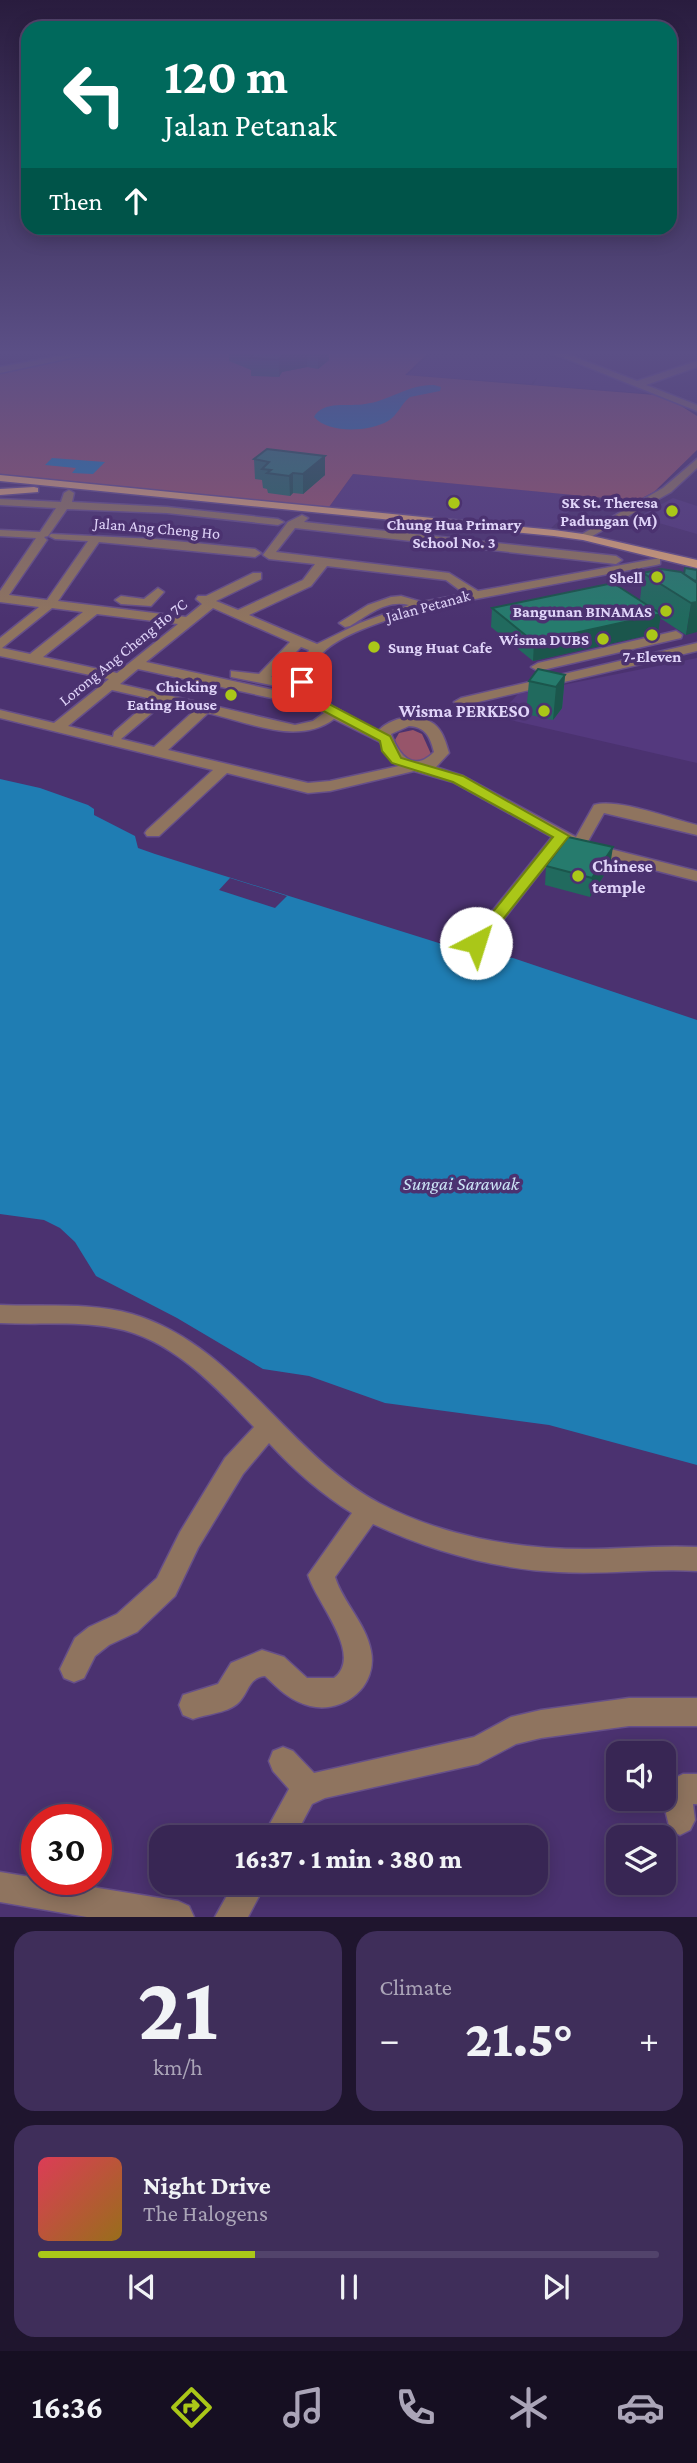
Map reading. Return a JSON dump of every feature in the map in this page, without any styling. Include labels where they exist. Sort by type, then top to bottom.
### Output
[{"type":"main road","points":[[0,478],[583,537],[697,564]]},
{"type":"main road","points":[[0,489],[41,489],[278,517],[309,515],[533,539],[697,571]]},
{"type":"street","points":[[583,537],[667,489],[697,462]]},
{"type":"street","points":[[69,493],[70,505]]},
{"type":"street","points":[[3,599],[70,505],[79,499],[96,495]]},
{"type":"street","points":[[0,502],[278,517],[262,555]]},
{"type":"street","points":[[262,555],[292,524],[309,515]]},
{"type":"street","points":[[292,524],[613,555]]},
{"type":"street","name":"Jalan Ang Cheng Ho","points":[[1,533],[262,555],[441,580],[468,595]]},
{"type":"street","name":"Jalan Ang Cheng Ho","points":[[46,537],[155,542],[449,577],[468,595]]},
{"type":"street","points":[[0,645],[54,598],[94,541]]},
{"type":"street","name":"Jalan Petanak","points":[[550,580],[607,566],[613,555]]},
{"type":"street","name":"Jalan Petanak","points":[[262,679],[307,645],[390,600],[417,604],[656,561]]},
{"type":"street","points":[[238,615],[307,583],[321,565]]},
{"type":"street","name":"Lorong Ang Cheng Ho 7C","points":[[115,682],[188,621],[205,601],[257,576]]},
{"type":"street","points":[[3,599],[54,598],[145,603],[158,592]]},
{"type":"street","points":[[54,598],[95,609],[188,621]]},
{"type":"street","points":[[205,601],[307,645],[308,661],[304,686]]},
{"type":"street","points":[[32,659],[95,609]]},
{"type":"street","points":[[69,726],[115,682],[172,619]]},
{"type":"street","points":[[656,622],[696,647]]},
{"type":"street","points":[[538,667],[676,635]]},
{"type":"street","points":[[461,702],[696,647]]},
{"type":"street","points":[[0,652],[204,709],[295,729],[318,724],[327,708]]},
{"type":"street","points":[[141,659],[304,686],[361,719],[427,725],[436,734],[442,753],[453,767],[584,834],[602,851]]},
{"type":"street","points":[[141,659],[327,708]]},
{"type":"street","points":[[304,686],[327,708],[387,745]]},
{"type":"street","points":[[119,735],[162,698]]},
{"type":"street","points":[[0,705],[161,749]]},
{"type":"street","points":[[161,749],[204,709]]},
{"type":"street","points":[[0,714],[119,735],[223,769],[294,787],[330,786],[431,764],[442,753]]},
{"type":"street","points":[[393,724],[384,733],[387,745],[397,761],[458,779],[582,847],[697,876]]},
{"type":"street","points":[[294,787],[359,772],[377,763],[387,745]]},
{"type":"street","points":[[153,833],[223,769]]},
{"type":"street","points":[[584,834],[600,808],[697,830]]},
{"type":"street","points":[[476,943],[562,836]]},
{"type":"street","points":[[0,1314],[105,1318],[130,1322],[152,1331],[196,1357],[318,1476],[369,1510],[427,1534],[493,1554],[540,1561],[697,1559]]},
{"type":"street","points":[[74,1669],[85,1647],[99,1636],[127,1623],[166,1587],[189,1540],[234,1466],[269,1427]]},
{"type":"street","points":[[193,1705],[227,1695],[233,1691],[241,1672],[263,1663],[274,1666],[295,1687],[317,1694],[331,1694],[344,1687],[355,1676],[360,1660],[349,1625],[321,1575],[369,1510]]},
{"type":"street","points":[[284,1825],[302,1794],[322,1784],[478,1750],[511,1731],[541,1724],[629,1712],[697,1712]]},
{"type":"street","points":[[283,1761],[309,1790]]},
{"type":"street","points":[[680,1820],[678,1801],[682,1789],[697,1789]]},
{"type":"street","points":[[0,1887],[178,1917]]},
{"type":"street","points":[[231,1917],[244,1895]]},
{"type":"shaded area","points":[[0,440],[697,440],[697,450],[654,492],[636,501],[353,474],[329,507],[0,474]]},
{"type":"shaded area","name":"Chung Hua Primary School No. 3","points":[[353,474],[576,495],[581,500],[550,529],[329,507]]},
{"type":"shaded area","name":"SK St. Theresa Padungan (M)","points":[[673,498],[697,506],[697,534],[638,517]]},
{"type":"shaded area","points":[[697,658],[697,763],[497,717],[518,694]]},
{"type":"shaded area","points":[[413,730],[422,734],[431,754],[423,763],[402,759],[395,740],[399,733]]},
{"type":"water","points":[[52,458],[105,462],[93,474],[72,473],[76,468],[45,465]]},
{"type":"water","name":"Sungai Sarawak","points":[[0,779],[40,788],[88,805],[94,809],[94,815],[135,836],[138,848],[155,854],[477,955],[513,958],[697,1020],[697,1465],[549,1425],[385,1403],[309,1376],[263,1369],[177,1318],[96,1276],[75,1242],[60,1228],[44,1220],[0,1214]]},
{"type":"pier","points":[[230,878],[287,896],[275,908],[219,890]]},
{"type":"building","points":[[267,449],[325,456],[303,474],[293,473],[289,476],[267,473],[271,470],[262,469],[269,462],[254,459]]},
{"type":"building","points":[[685,568],[697,570],[697,580],[684,574]]},
{"type":"building","points":[[661,569],[681,572],[697,583],[697,602],[691,603],[643,573]]},
{"type":"building","points":[[613,583],[661,614],[534,642],[492,608]]},
{"type":"building","points":[[538,669],[565,675],[556,687],[529,681]]},
{"type":"building","points":[[568,837],[613,847],[592,878],[546,866]]},
{"type":"place","name":"Chung Hua Primary School No. 3","points":[[454,503]]},
{"type":"place","name":"SK St. Theresa Padungan (M)","points":[[672,511]]},
{"type":"place","name":"Shell","points":[[657,577]]},
{"type":"place","name":"Bangunan BINAMAS","points":[[666,611]]},
{"type":"place","name":"7-Eleven","points":[[652,635]]},
{"type":"place","name":"Wisma DUBS","points":[[603,639]]},
{"type":"place","name":"Sung Huat Cafe","points":[[374,647]]},
{"type":"place","name":"Chicking Eating House","points":[[231,695]]},
{"type":"place","name":"Wisma PERKESO","points":[[544,711]]},
{"type":"place","name":"Chinese temple","points":[[578,876]]},
{"type":"route","points":[[302,682],[320,704],[370,733],[386,739],[389,751],[397,761],[458,779],[562,836],[553,843],[498,918],[476,943]]}]
